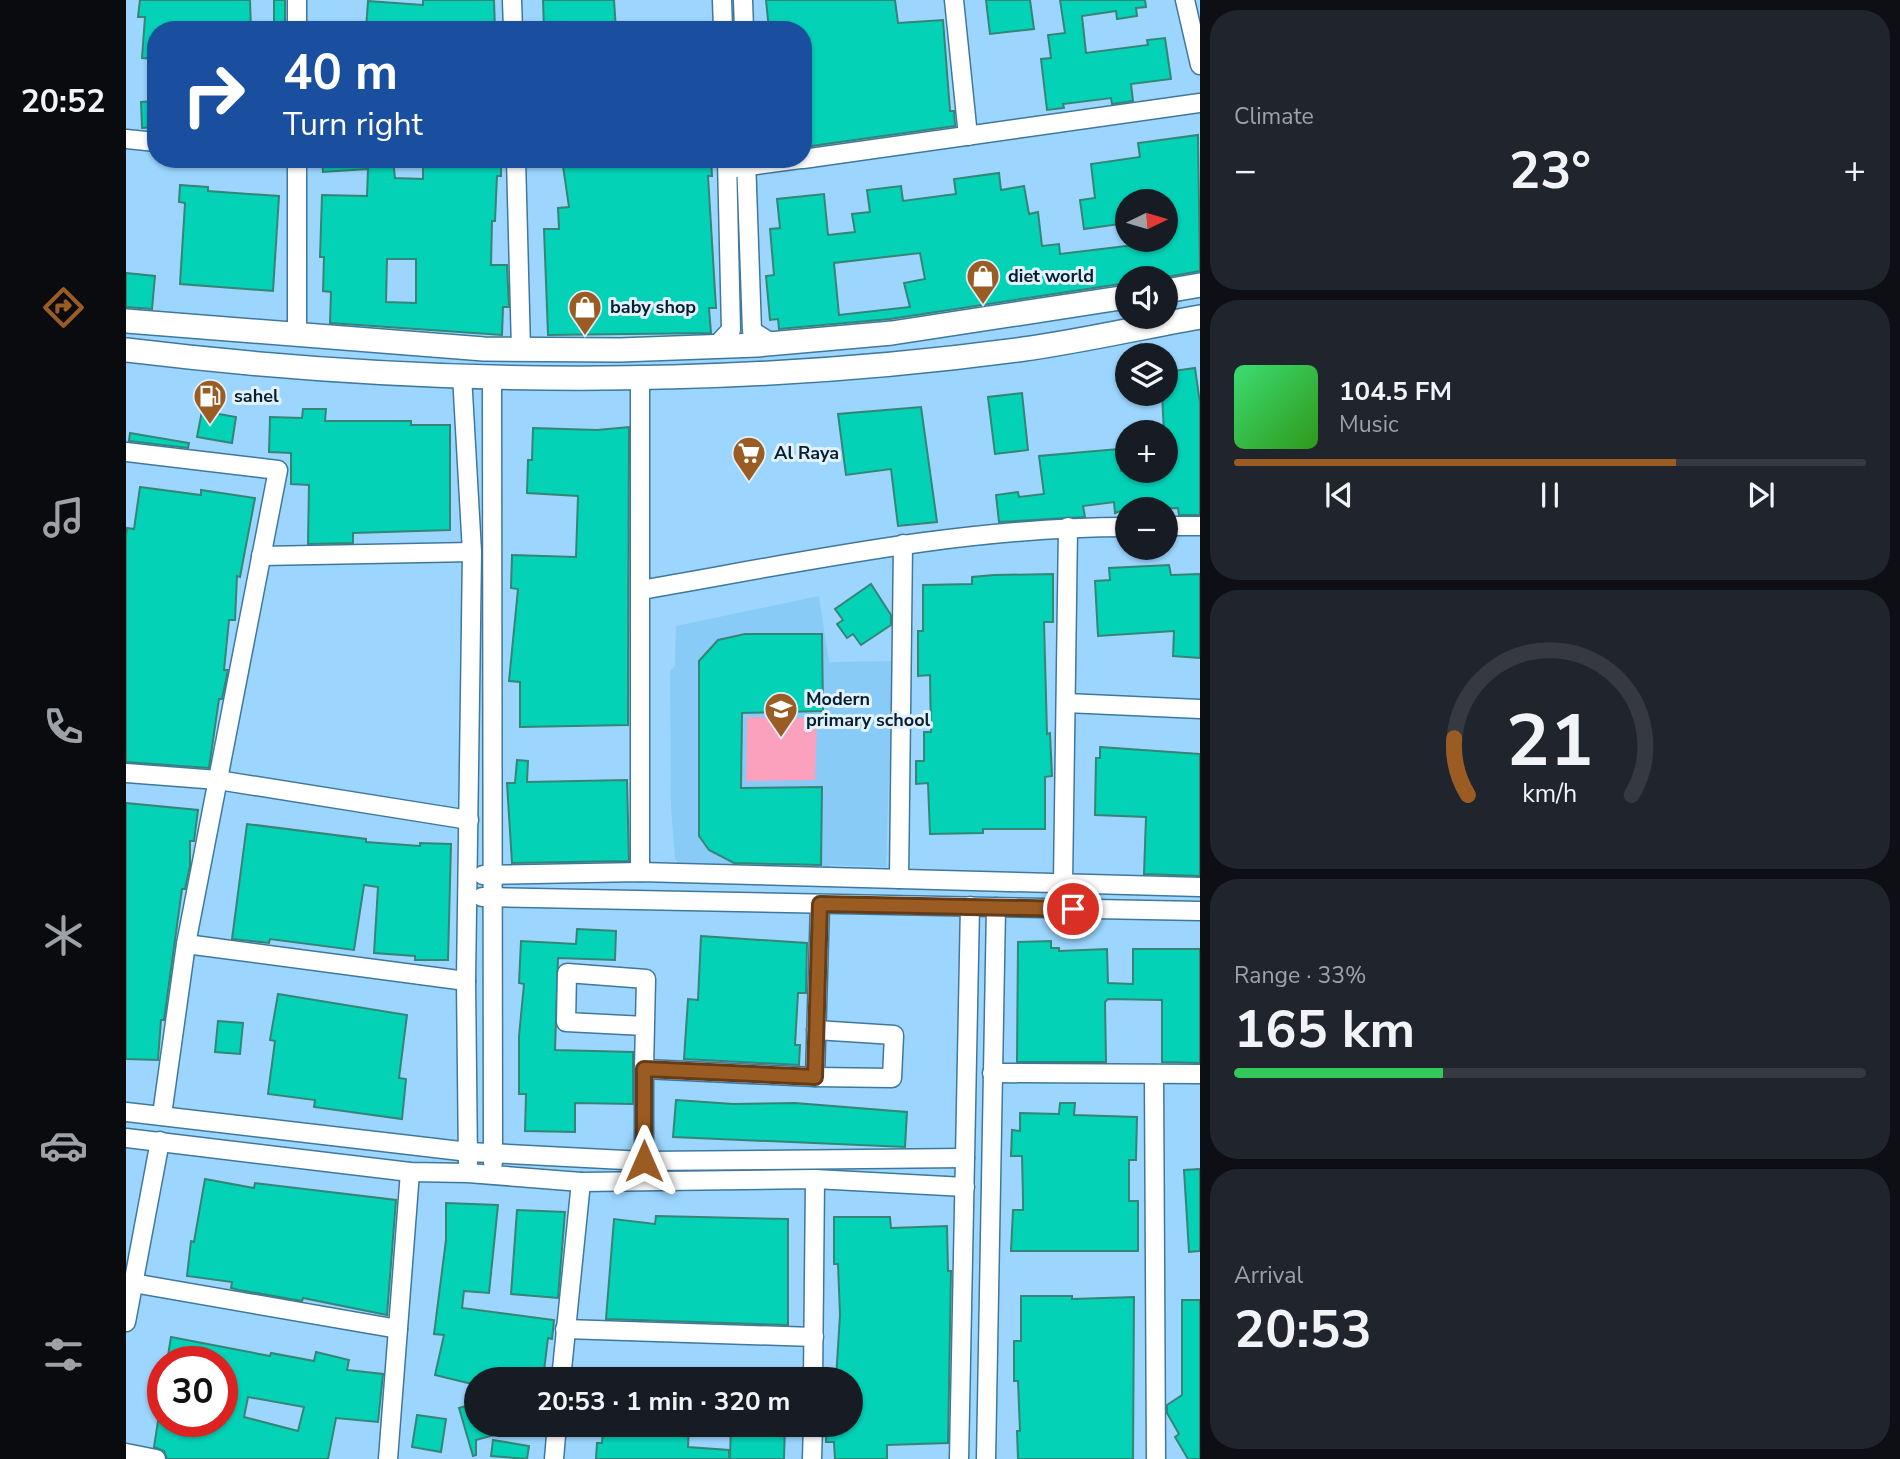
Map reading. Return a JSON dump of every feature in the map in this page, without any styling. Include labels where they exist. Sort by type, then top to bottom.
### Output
[{"type":"main road","points":[[1178,289],[1200,285]]},
{"type":"main road","points":[[126,321],[521,349],[715,347],[892,333],[1115,299]]},
{"type":"main road","points":[[126,350],[208,360],[462,376],[758,374],[1025,348],[1200,317]]},
{"type":"street","points":[[297,0],[297,21]]},
{"type":"street","points":[[512,0],[513,21]]},
{"type":"street","points":[[722,0],[723,21]]},
{"type":"street","points":[[743,0],[744,21]]},
{"type":"street","points":[[954,0],[968,136]]},
{"type":"street","points":[[1185,0],[1200,65]]},
{"type":"street","points":[[812,157],[1200,103]]},
{"type":"street","points":[[126,139],[147,141]]},
{"type":"street","points":[[297,168],[297,335]]},
{"type":"street","points":[[516,168],[521,349]]},
{"type":"street","points":[[715,347],[731,330],[727,168]]},
{"type":"street","points":[[746,168],[752,331],[773,344]]},
{"type":"street","points":[[462,376],[472,552],[466,981],[468,1173]]},
{"type":"street","points":[[640,376],[640,872]]},
{"type":"street","points":[[492,377],[495,875],[493,1177]]},
{"type":"street","points":[[126,452],[278,470],[186,944],[162,1115]]},
{"type":"street","points":[[1178,526],[1200,526]]},
{"type":"street","points":[[641,590],[903,544],[1068,527],[1115,527]]},
{"type":"street","points":[[1063,883],[1068,527]]},
{"type":"street","points":[[899,879],[903,544]]},
{"type":"street","points":[[261,556],[472,552]]},
{"type":"street","points":[[1066,703],[1200,709]]},
{"type":"street","points":[[126,773],[218,780],[469,820]]},
{"type":"street","points":[[468,876],[640,872],[1200,887]]},
{"type":"street","points":[[468,898],[1200,911]]},
{"type":"street","points":[[815,1077],[820,904]]},
{"type":"street","points":[[959,1459],[970,906]]},
{"type":"street","points":[[986,1459],[996,907]]},
{"type":"street","points":[[186,944],[466,981]]},
{"type":"street","points":[[644,1161],[646,979],[567,973],[566,1022],[645,1026]]},
{"type":"street","points":[[644,1069],[892,1078],[894,1035],[816,1030]]},
{"type":"street","points":[[992,1073],[1200,1074]]},
{"type":"street","points":[[1154,1074],[1156,1459]]},
{"type":"street","points":[[126,1112],[469,1152],[644,1161],[965,1158]]},
{"type":"street","points":[[126,1138],[410,1172],[468,1173],[493,1177],[581,1182],[815,1179],[965,1187]]},
{"type":"street","points":[[126,1322],[160,1141]]},
{"type":"street","points":[[388,1459],[410,1172]]},
{"type":"street","points":[[813,1367],[815,1179]]},
{"type":"street","points":[[562,1367],[581,1182]]},
{"type":"street","points":[[133,1283],[398,1329]]},
{"type":"street","points":[[565,1329],[814,1337]]},
{"type":"street","points":[[554,1459],[556,1437]]},
{"type":"street","points":[[812,1459],[813,1437]]},
{"type":"street","points":[[126,1453],[156,1459]]},
{"type":"shaded area","name":"Modern primary school","points":[[819,596],[829,662],[893,661],[886,867],[830,865],[829,874],[685,870],[675,859],[671,808],[670,671],[675,666],[676,626]]},
{"type":"shaded area","points":[[747,717],[817,718],[815,780],[746,781]]},
{"type":"building","points":[[140,0],[250,0],[251,21],[147,21],[147,58],[142,58],[145,17],[138,17]]},
{"type":"building","points":[[274,0],[285,0],[285,21],[274,21]]},
{"type":"building","points":[[423,0],[494,0],[495,21],[367,21],[368,1],[423,5]]},
{"type":"building","points":[[543,0],[614,0],[615,21],[544,21]]},
{"type":"building","points":[[766,0],[895,0],[898,23],[943,20],[950,111],[954,111],[955,126],[812,146],[812,21],[768,21]]},
{"type":"building","points":[[986,0],[1030,0],[1034,29],[990,34]]},
{"type":"building","points":[[1060,0],[1145,0],[1146,7],[1136,8],[1137,16],[1117,19],[1116,11],[1082,16],[1086,53],[1148,45],[1147,40],[1165,38],[1171,79],[1131,84],[1133,101],[1112,104],[1111,98],[1063,104],[1064,108],[1047,110],[1041,59],[1051,58],[1048,35],[1065,33]]},
{"type":"building","points":[[141,102],[147,102],[147,128],[142,128]]},
{"type":"building","points":[[1198,135],[1200,271],[1178,275],[1178,266],[1115,266],[1115,285],[890,319],[779,329],[778,319],[770,320],[766,276],[774,275],[770,229],[780,228],[777,199],[824,194],[828,235],[855,232],[852,214],[870,212],[867,190],[901,186],[903,201],[956,194],[954,179],[999,173],[1001,190],[1024,186],[1029,214],[1038,212],[1042,246],[1059,244],[1060,254],[1115,247],[1115,252],[1178,252],[1178,189],[1115,189],[1115,225],[1084,229],[1080,200],[1095,198],[1091,164],[1140,157],[1138,143]],"holes":[[[920,253],[925,279],[904,283],[910,307],[839,315],[834,263]]]},
{"type":"building","points":[[323,168],[394,168],[395,178],[423,179],[423,168],[501,168],[501,176],[497,176],[495,221],[492,221],[491,265],[507,265],[509,307],[503,307],[502,335],[330,323],[331,292],[323,291],[324,257],[320,257],[322,195],[367,196],[368,169],[323,172]],"holes":[[[387,259],[416,259],[416,303],[386,302]]]},
{"type":"building","points":[[563,168],[712,168],[712,176],[708,176],[716,308],[709,308],[711,333],[548,335],[544,229],[559,229],[558,208],[569,207]]},
{"type":"building","points":[[180,185],[208,187],[208,191],[279,196],[273,291],[180,284],[185,203],[179,202]]},
{"type":"building","points":[[126,273],[155,276],[152,309],[126,307]]},
{"type":"building","points":[[1195,368],[1200,403],[1200,515],[1179,515],[1178,497],[1115,497],[1115,513],[1114,502],[1083,506],[1085,517],[999,522],[996,495],[1018,492],[1019,497],[1044,494],[1039,456],[1115,449],[1115,483],[1178,483],[1178,420],[1163,420],[1163,406],[1178,406],[1178,370]]},
{"type":"building","points":[[1022,393],[1028,450],[995,454],[988,397]]},
{"type":"building","points":[[921,407],[937,522],[898,526],[891,469],[846,475],[838,414]]},
{"type":"building","points":[[303,409],[326,409],[325,421],[411,421],[411,425],[450,425],[450,530],[353,533],[353,543],[308,544],[309,485],[291,484],[291,453],[269,452],[270,417],[302,418]]},
{"type":"building","points":[[202,411],[236,417],[232,443],[197,437]]},
{"type":"building","points":[[629,427],[628,725],[520,727],[520,682],[509,681],[518,589],[511,588],[512,555],[576,557],[578,496],[527,493],[533,428],[597,430]]},
{"type":"building","points":[[130,433],[189,443],[188,448],[129,441]]},
{"type":"building","points":[[140,487],[201,495],[201,490],[255,498],[240,577],[237,576],[235,620],[229,620],[224,670],[228,670],[222,699],[219,699],[209,768],[126,762],[126,535],[127,528],[134,529]]},
{"type":"building","points":[[1169,565],[1171,575],[1200,574],[1200,658],[1173,656],[1174,631],[1098,636],[1095,581],[1110,580],[1109,568]]},
{"type":"building","points":[[1053,574],[1053,622],[1044,622],[1047,734],[1050,733],[1052,776],[1045,777],[1045,829],[983,829],[983,833],[930,834],[928,783],[916,784],[916,761],[924,761],[924,732],[931,732],[930,675],[918,676],[918,631],[923,631],[923,585],[972,584],[972,577],[994,575]]},
{"type":"building","points":[[871,584],[891,615],[891,625],[861,645],[853,634],[847,638],[837,624],[843,620],[835,609]]},
{"type":"building","points":[[745,634],[822,634],[823,711],[742,713],[741,788],[822,787],[821,865],[734,863],[709,850],[699,836],[699,661],[718,640]]},
{"type":"building","points":[[1100,747],[1200,754],[1200,876],[1144,874],[1146,817],[1095,815],[1096,758],[1100,758]]},
{"type":"building","points":[[517,760],[528,761],[527,782],[627,780],[629,861],[512,863],[507,783],[515,783]]},
{"type":"building","points":[[126,803],[198,810],[194,841],[190,841],[190,866],[185,889],[182,889],[164,1020],[161,1020],[158,1060],[126,1059]]},
{"type":"building","points":[[247,824],[366,839],[366,842],[420,846],[420,843],[451,844],[448,960],[415,960],[415,956],[374,953],[378,887],[364,885],[354,950],[270,939],[269,943],[232,939]]},
{"type":"building","points":[[577,929],[616,931],[615,960],[558,958],[555,1050],[633,1052],[633,1104],[575,1103],[575,1132],[525,1131],[526,1094],[519,1094],[519,1036],[524,984],[519,983],[521,941],[576,944]]},
{"type":"building","points":[[701,936],[807,943],[806,993],[798,993],[795,1045],[800,1045],[799,1065],[684,1059],[688,999],[698,1000]]},
{"type":"building","points":[[1051,941],[1051,948],[1059,948],[1059,951],[1107,949],[1108,983],[1133,984],[1133,949],[1200,949],[1200,1063],[1162,1062],[1162,1000],[1108,999],[1105,1002],[1106,1062],[1017,1062],[1018,942]]},
{"type":"building","points":[[278,994],[407,1015],[399,1078],[406,1079],[402,1119],[314,1107],[315,1100],[268,1094],[275,1041],[270,1040]]},
{"type":"building","points":[[218,1021],[243,1023],[240,1054],[215,1052]]},
{"type":"building","points":[[676,1100],[733,1104],[795,1103],[907,1112],[905,1147],[673,1137]]},
{"type":"building","points":[[1060,1103],[1075,1103],[1074,1115],[1137,1117],[1136,1160],[1129,1160],[1129,1201],[1138,1201],[1138,1251],[1011,1251],[1013,1210],[1023,1210],[1022,1156],[1011,1156],[1012,1130],[1020,1131],[1020,1113],[1059,1114]]},
{"type":"building","points":[[1200,1169],[1200,1251],[1189,1252],[1184,1170]]},
{"type":"building","points":[[205,1179],[254,1188],[255,1183],[396,1200],[387,1315],[303,1298],[302,1301],[239,1290],[231,1288],[232,1282],[187,1276],[191,1241],[194,1242]]},
{"type":"building","points":[[446,1203],[498,1205],[489,1293],[464,1291],[462,1308],[554,1320],[552,1339],[548,1338],[544,1367],[464,1367],[464,1382],[435,1375],[444,1335],[434,1334],[446,1240]]},
{"type":"building","points":[[517,1210],[565,1212],[558,1298],[511,1294]]},
{"type":"building","points":[[656,1216],[788,1219],[788,1325],[606,1319],[614,1219],[655,1224]]},
{"type":"building","points":[[834,1217],[890,1217],[891,1228],[947,1226],[948,1271],[951,1271],[948,1443],[887,1445],[887,1459],[835,1459],[834,1442],[826,1442],[826,1437],[863,1437],[863,1367],[837,1367],[840,1315],[838,1264],[834,1264]]},
{"type":"building","points":[[1021,1296],[1072,1296],[1072,1299],[1134,1297],[1133,1459],[1018,1459],[1017,1431],[1020,1431],[1018,1381],[1014,1381],[1014,1341],[1021,1341]]},
{"type":"building","points":[[1182,1300],[1200,1300],[1200,1459],[1188,1459],[1175,1437],[1179,1434],[1167,1413],[1167,1405],[1182,1395]]},
{"type":"building","points":[[171,1337],[218,1346],[170,1346]]},
{"type":"building","points":[[238,1350],[314,1361],[316,1352],[349,1360],[347,1370],[383,1374],[378,1422],[336,1418],[328,1459],[167,1459],[164,1451],[154,1447],[156,1437],[238,1437]],"holes":[[[248,1397],[304,1407],[298,1431],[244,1417]]]},
{"type":"building","points":[[464,1407],[464,1425],[459,1408]]},
{"type":"building","points":[[417,1415],[446,1419],[441,1452],[412,1447]]},
{"type":"building","points":[[467,1437],[487,1437],[476,1440],[476,1455],[473,1456]]},
{"type":"building","points":[[602,1437],[688,1437],[688,1447],[729,1450],[729,1459],[596,1459],[597,1443],[602,1443]]},
{"type":"building","points":[[731,1437],[785,1437],[784,1459],[730,1459]]},
{"type":"building","points":[[493,1440],[529,1446],[527,1459],[491,1456]]},
{"type":"place","name":"diet world","points":[[983,306]]},
{"type":"place","name":"baby shop","points":[[585,337]]},
{"type":"place","name":"sahel","points":[[210,426]]},
{"type":"place","name":"Al Raya","points":[[749,483]]},
{"type":"place","name":"Modern primary school","points":[[781,739]]},
{"type":"route","points":[[644,1161],[644,1069],[815,1077],[820,904],[1073,909]]}]
